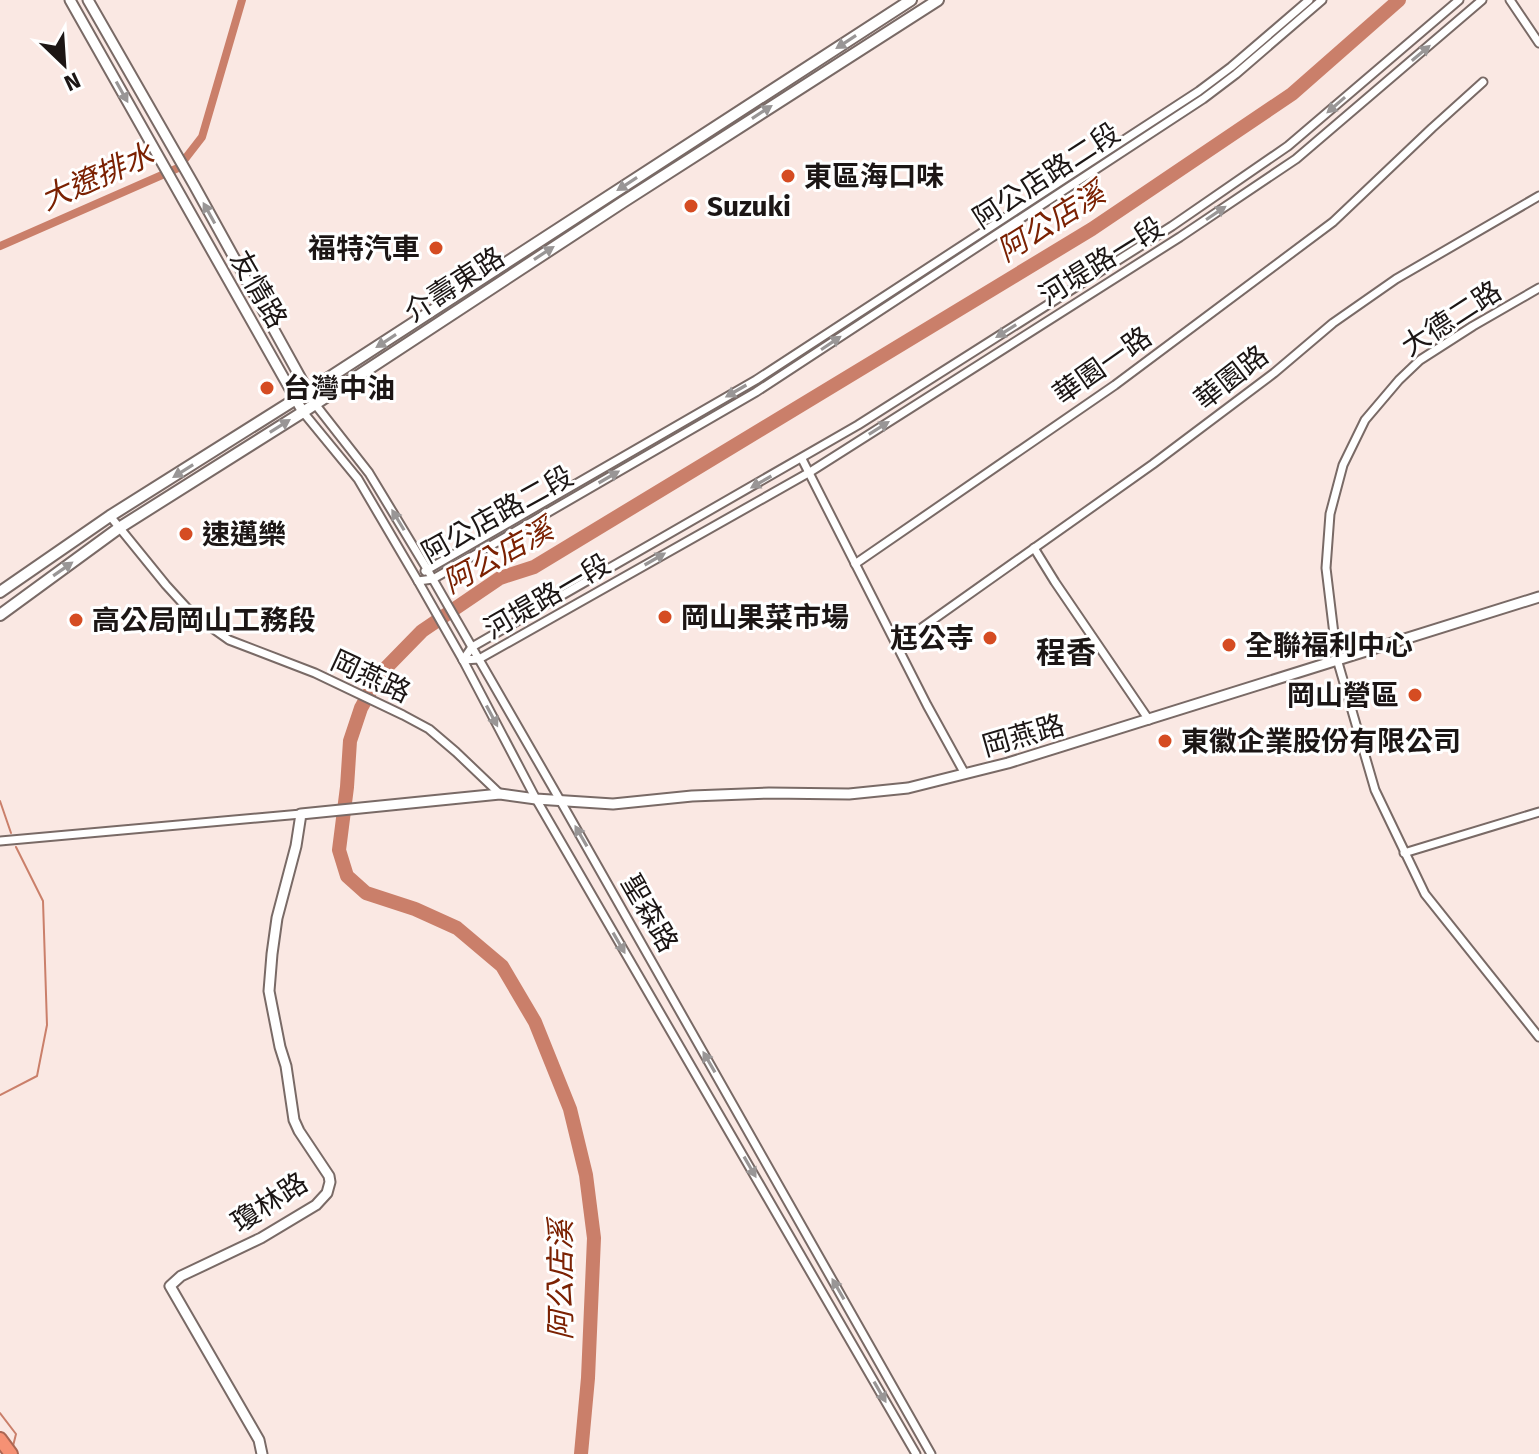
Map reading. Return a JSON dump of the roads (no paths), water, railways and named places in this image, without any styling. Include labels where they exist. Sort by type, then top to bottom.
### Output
[{"type":"highway","points":[[0,1439],[11,1454]]},
{"type":"main road","name":"介壽東路","points":[[5,589],[110,516],[307,392],[911,0]]},
{"type":"main road","name":"介壽東路","points":[[0,615],[119,528],[938,0]]},
{"type":"main road","points":[[5,589],[20,600]]},
{"type":"street","name":"友情路","points":[[70,0],[303,412]]},
{"type":"street","name":"友情路","points":[[88,0],[315,404]]},
{"type":"street","name":"阿公店路二段","points":[[418,581],[427,569],[756,380],[896,290],[1199,91],[1309,0]]},
{"type":"street","name":"阿公店路二段","points":[[418,581],[433,579],[798,365],[1203,99],[1322,0]]},
{"type":"street","name":"河堤路一段","points":[[1459,0],[1288,146],[1159,234],[802,459],[470,643],[463,660],[479,659],[810,472],[1180,237],[1296,159],[1482,0]]},
{"type":"street","points":[[1510,0],[1538,39]]},
{"type":"street","name":"華園一路","points":[[855,564],[1115,385],[1333,222],[1483,82]]},
{"type":"street","name":"華園路","points":[[896,646],[1153,464],[1274,373],[1333,323],[1396,279],[1539,196]]},
{"type":"street","name":"大德二路","points":[[1539,288],[1420,360],[1365,420],[1343,465],[1330,514],[1326,568],[1337,659],[1375,790],[1425,894],[1539,1037]]},
{"type":"street","name":"聖森路","points":[[315,404],[369,473],[433,579],[931,1454]]},
{"type":"street","name":"聖森路","points":[[303,412],[358,479],[426,594],[536,799],[916,1454]]},
{"type":"street","points":[[802,459],[896,646],[965,774]]},
{"type":"street","name":"岡燕路","points":[[110,516],[187,608],[205,623],[229,640],[315,673],[429,729],[500,794]]},
{"type":"street","points":[[1034,548],[1149,720]]},
{"type":"street","name":"岡燕路","points":[[301,814],[500,794],[613,804],[692,796],[849,794],[908,788],[1008,763],[1539,597]]},
{"type":"street","points":[[1404,853],[1539,812]]},
{"type":"street","points":[[0,841],[301,814]]},
{"type":"street","name":"瓊林路","points":[[262,1454],[259,1440],[170,1286],[181,1276],[261,1238],[316,1205],[327,1193],[329,1176],[294,1120],[286,1066],[269,991],[277,918],[301,814]]},
{"type":"waterway","name":"大遼排水","points":[[0,246],[178,168],[202,137],[242,0]]},
{"type":"waterway","name":"阿公店溪","points":[[581,1454],[588,1378],[594,1238],[586,1175],[570,1109],[535,1022],[502,966],[457,928],[415,909],[366,893],[347,876],[339,850],[350,741],[361,708],[380,674],[422,631],[500,578],[534,567],[1092,229],[1292,94],[1399,0]]},
{"type":"waterway","points":[[0,801],[11,833]]},
{"type":"waterway","points":[[0,1095],[37,1076],[47,1025],[43,901],[16,847]]},
{"type":"waterway","points":[[0,1413],[16,1434],[13,1446]]},
{"type":"place","name":"東區海口味","points":[[788,176]]},
{"type":"place","name":"Suzuki","points":[[691,206]]},
{"type":"place","name":"福特汽車","points":[[436,248]]},
{"type":"place","name":"台灣中油","points":[[267,388]]},
{"type":"place","name":"速邁樂","points":[[186,534]]},
{"type":"place","name":"岡山果菜市場","points":[[665,617]]},
{"type":"place","name":"高公局岡山工務段","points":[[76,620]]},
{"type":"place","name":"尪公寺","points":[[990,638]]},
{"type":"place","name":"全聯福利中心","points":[[1229,645]]},
{"type":"place","name":"岡山營區","points":[[1415,695]]},
{"type":"place","name":"東徽企業股份有限公司","points":[[1165,741]]},
{"type":"district","name":"程香","points":[[1066,653]]}]
